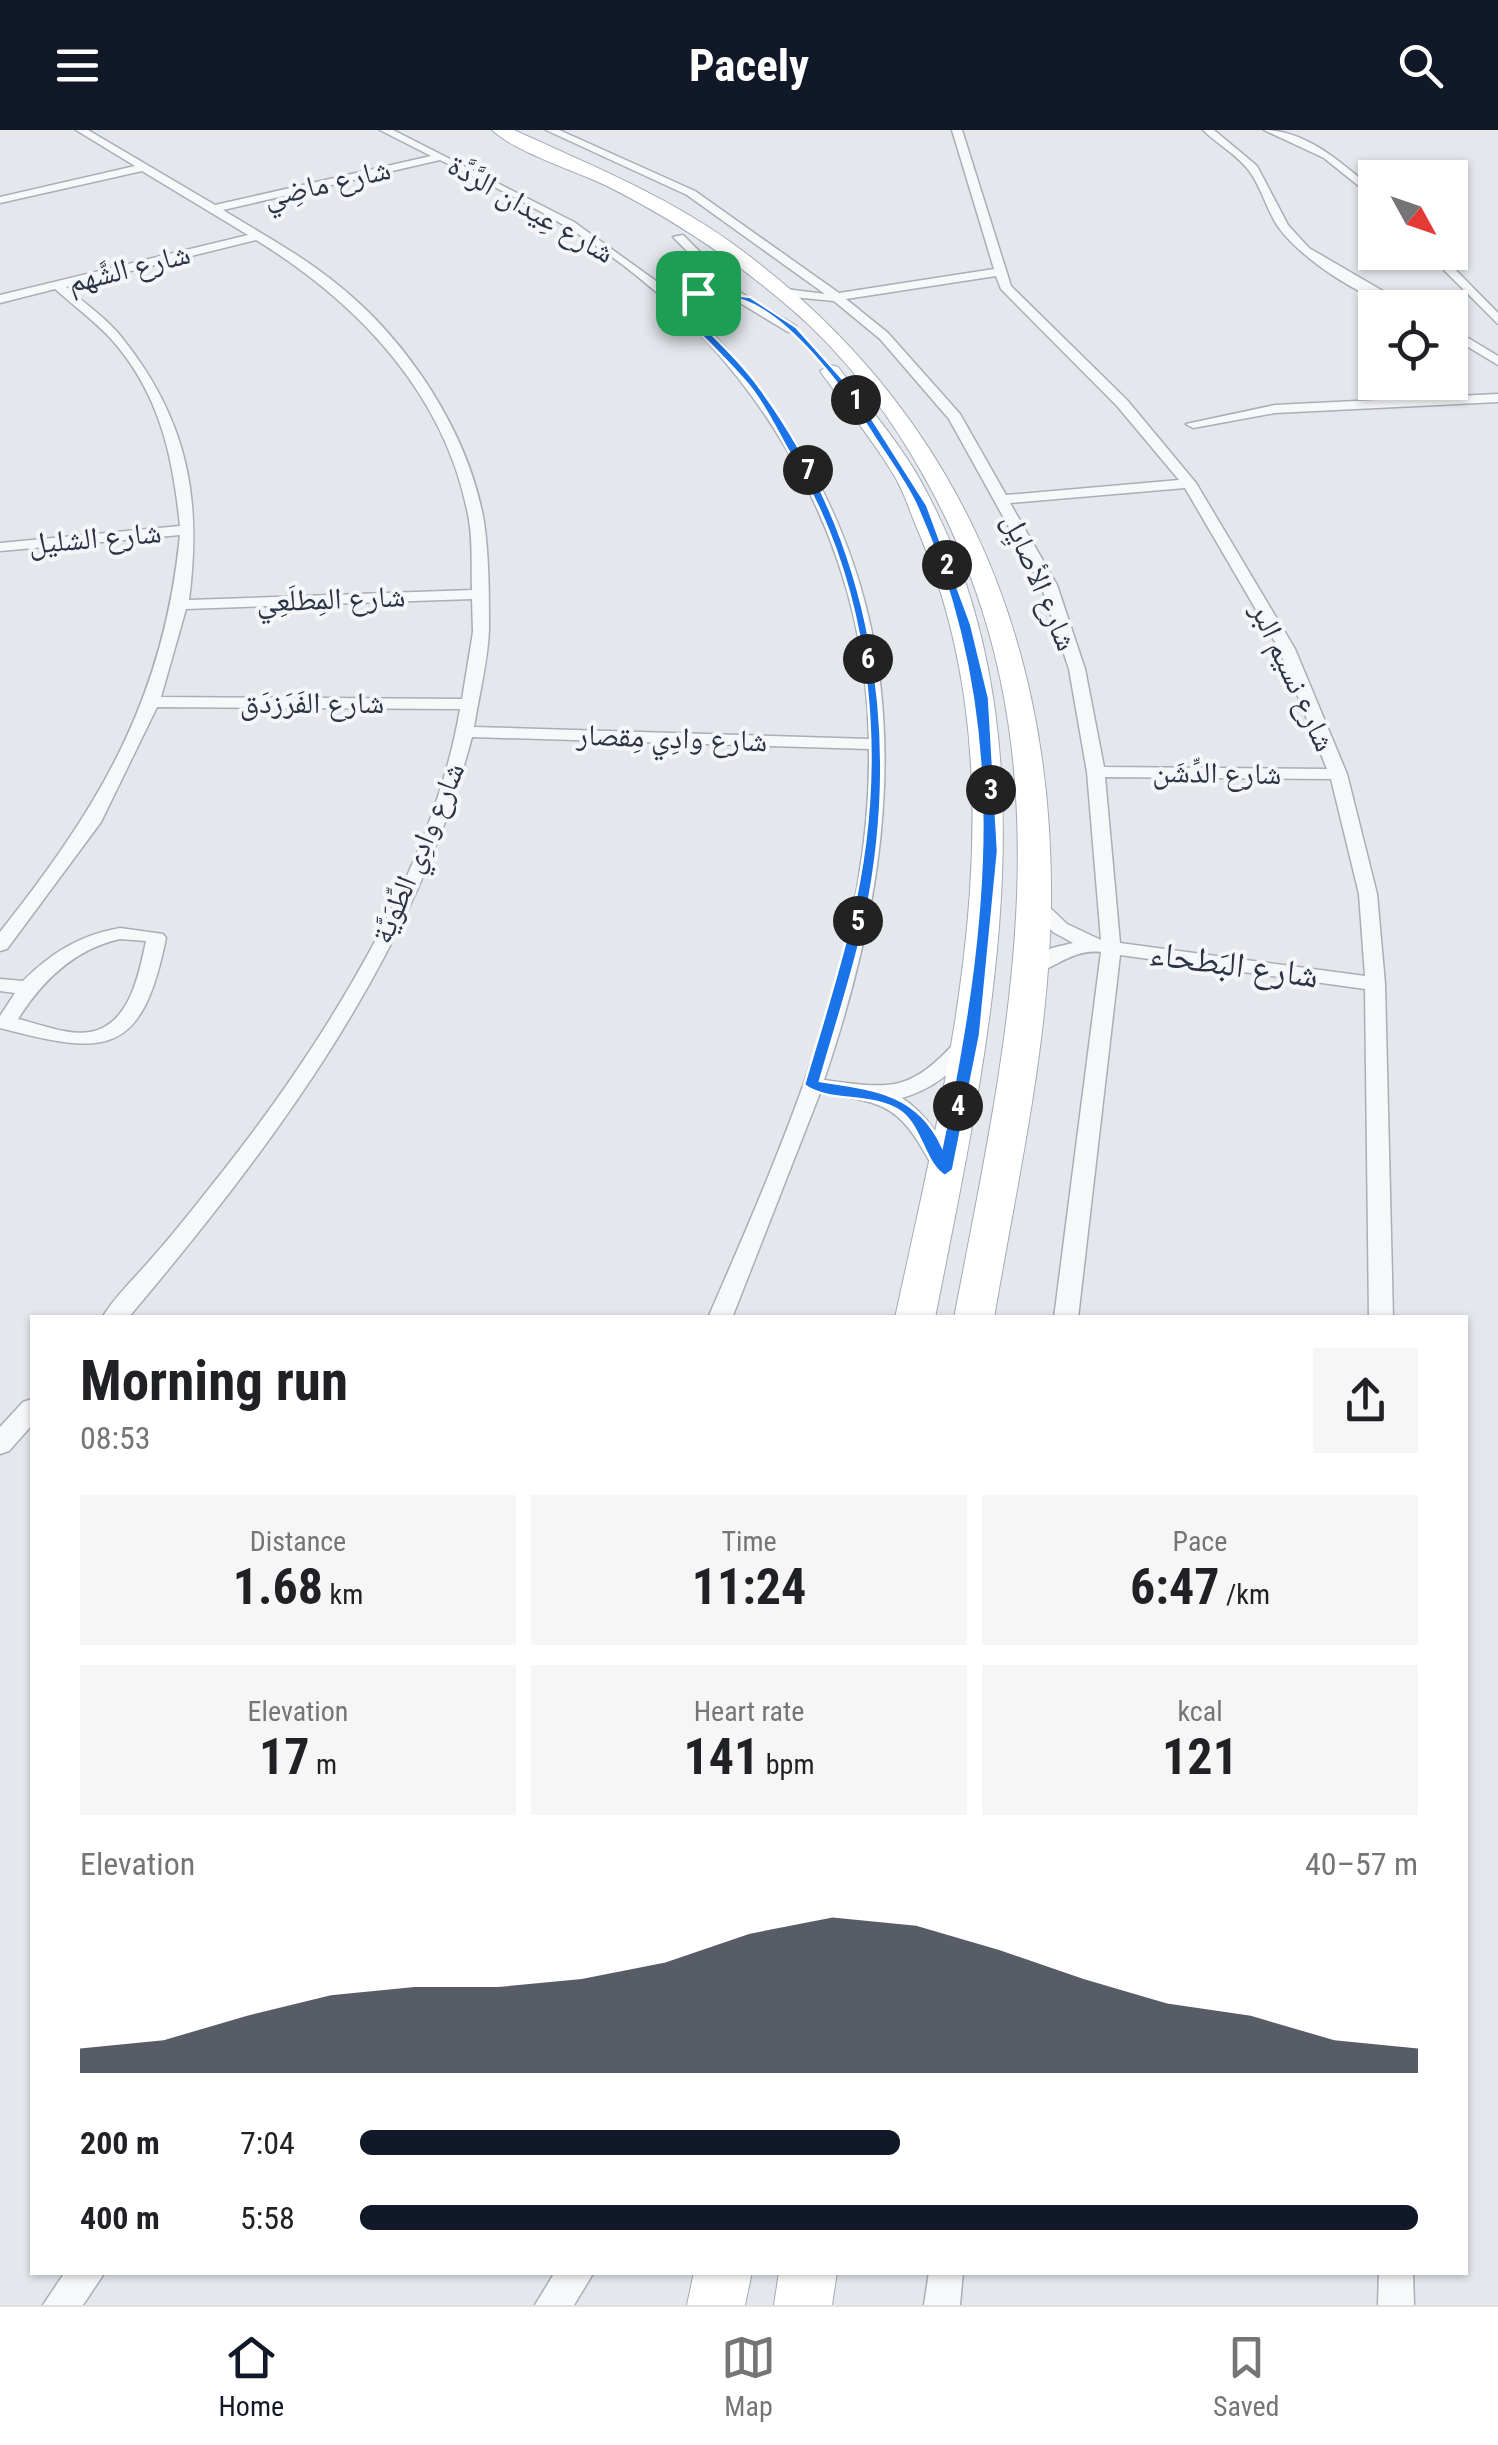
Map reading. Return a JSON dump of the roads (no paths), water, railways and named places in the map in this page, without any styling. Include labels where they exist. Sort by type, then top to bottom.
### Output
[{"type":"main road","points":[[471,130],[679,237],[861,367],[912,429],[982,565],[1016,678],[1032,765],[1036,905],[1018,1069],[975,1315]]},
{"type":"main road","points":[[500,130],[682,220],[786,293],[801,322],[900,464],[948,569],[983,698],[990,775],[985,946],[973,1035],[916,1315]]},
{"type":"main road","points":[[716,2305],[722,2275]]},
{"type":"main road","points":[[803,2305],[808,2275]]},
{"type":"street","name":"شارع وادِي الطِّوَيَّة","points":[[81,130],[259,236],[315,273],[364,314],[426,396],[459,462],[477,524],[480,594],[466,732],[458,766],[405,896],[334,1028],[224,1187],[117,1315]]},
{"type":"street","name":"شارع عِيدان الرَّدَّة","points":[[385,130],[570,224],[671,298],[756,388],[826,505],[856,595],[874,684],[878,744],[874,827],[858,922],[812,1085],[721,1315]]},
{"type":"street","name":"شارع الأصايِل","points":[[552,130],[690,193],[754,234],[834,298],[924,378],[956,416],[1038,562],[1077,669],[1096,772],[1102,946],[1066,1315]]},
{"type":"street","name":"شارع نسيم البر","points":[[957,130],[997,272],[1014,301],[1122,403],[1188,483],[1287,649],[1338,774],[1368,894],[1375,984],[1381,1315]]},
{"type":"street","points":[[1208,130],[1254,168],[1283,226],[1305,250],[1371,290]]},
{"type":"street","points":[[1268,130],[1328,156],[1358,177]]},
{"type":"street","name":"شارع ماضِي","points":[[214,209],[440,156]]},
{"type":"street","points":[[0,200],[145,168]]},
{"type":"street","name":"شارع الشَّهم","points":[[0,299],[259,236]]},
{"type":"street","points":[[671,298],[714,288],[721,278],[679,237]]},
{"type":"street","points":[[1449,270],[1498,320]]},
{"type":"street","points":[[698,293],[741,296],[801,322],[813,306],[834,298],[997,272]]},
{"type":"street","points":[[0,945],[101,806],[154,702],[182,605],[189,530],[182,466],[153,388],[111,332],[57,285]]},
{"type":"street","points":[[786,293],[834,298]]},
{"type":"street","points":[[1468,342],[1498,361]]},
{"type":"street","points":[[1193,424],[1275,409],[1498,398]]},
{"type":"street","points":[[1005,499],[1188,483]]},
{"type":"street","name":"شارع الشليل","points":[[0,547],[189,530]]},
{"type":"street","name":"شارع المِطلَعِي","points":[[182,605],[480,594]]},
{"type":"street","name":"شارع الفَرَزدَق","points":[[154,702],[469,704]]},
{"type":"street","name":"شارع وادِي مِقصار","points":[[466,732],[878,744]]},
{"type":"street","name":"شارع الدِّشَن","points":[[1096,772],[1338,774]]},
{"type":"street","name":"شارع البَطحاء","points":[[1036,905],[1060,928],[1102,946],[1375,984]]},
{"type":"street","points":[[137,931],[156,938],[146,988],[118,1028],[95,1038],[74,1038],[6,1023],[28,988],[53,960],[99,938],[137,931]]},
{"type":"street","name":"شارع البَطحاء","points":[[1031,969],[1059,952],[1102,946]]},
{"type":"street","points":[[0,985],[28,988]]},
{"type":"street","points":[[812,1085],[878,1095],[909,1090],[934,1078],[973,1035]]},
{"type":"street","points":[[878,1095],[918,1118],[945,1170]]},
{"type":"street","points":[[0,1444],[30,1411]]},
{"type":"street","points":[[61,2305],[86,2275]]},
{"type":"street","points":[[553,2305],[575,2275]]},
{"type":"street","points":[[942,2305],[946,2275]]},
{"type":"street","points":[[1396,2275],[1396,2305]]}]
